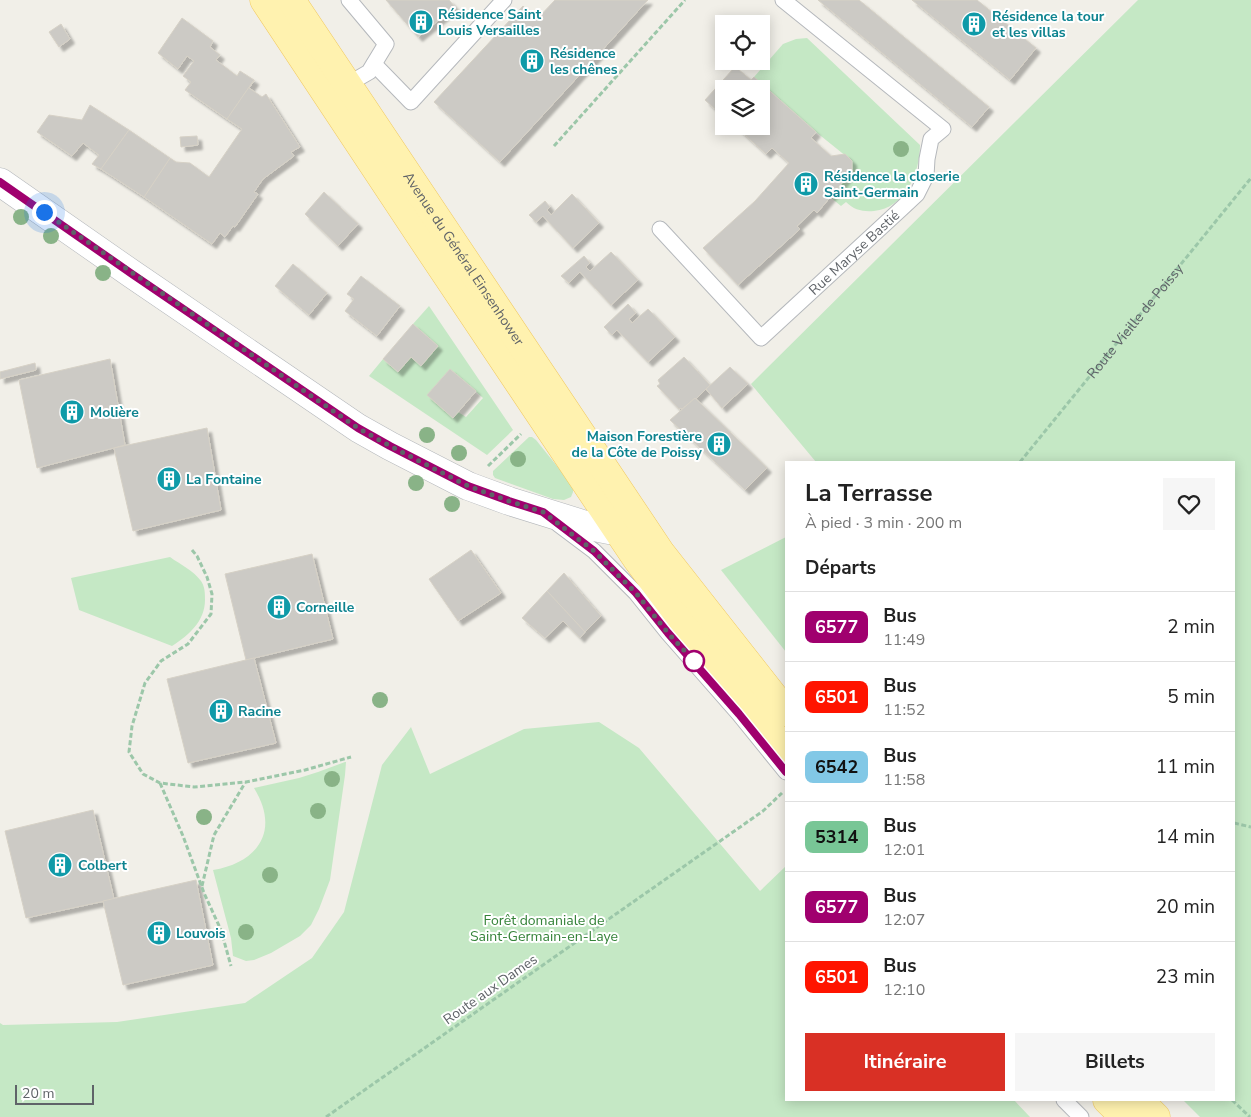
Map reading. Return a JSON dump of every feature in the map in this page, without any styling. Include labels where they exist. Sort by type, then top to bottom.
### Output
[{"type":"main road","name":"Avenue du Général Einsenhower","points":[[264,0],[428,249],[593,492],[627,523]]},
{"type":"main road","name":"Avenue du Général Einsenhower","points":[[291,0],[347,84],[627,523]]},
{"type":"main road","points":[[627,523],[660,590],[783,742]]},
{"type":"main road","points":[[627,523],[672,567],[785,711]]},
{"type":"main road","points":[[1108,1101],[1124,1117]]},
{"type":"main road","points":[[1140,1101],[1156,1117]]},
{"type":"street","points":[[0,182],[358,428],[390,446],[468,486],[509,501],[589,526],[609,530],[627,523]]},
{"type":"lane","points":[[313,75],[324,82],[333,84],[347,84],[357,80],[370,72],[386,44],[349,0]]},
{"type":"lane","points":[[374,64],[411,102],[504,0]]},
{"type":"lane","name":"Rue Maryse Bastié","points":[[660,229],[762,338],[902,210],[917,194],[926,176],[931,139],[943,129],[783,0]]},
{"type":"lane","points":[[543,512],[594,551],[636,593],[785,771]]},
{"type":"lane","points":[[660,590],[668,633]]},
{"type":"lane","points":[[739,714],[783,742]]},
{"type":"lane","points":[[1065,1101],[1081,1117]]},
{"type":"path","points":[[554,146],[685,0]]},
{"type":"path","name":"Route Vieille de Poissy","points":[[1021,461],[1251,178]]},
{"type":"path","points":[[487,467],[528,428]]},
{"type":"path","points":[[192,550],[207,576],[212,594],[211,614],[188,644],[161,661],[145,683],[132,726],[129,752],[143,774],[160,782],[194,787],[246,782],[305,770],[351,757]]},
{"type":"path","points":[[160,782],[202,888],[221,930],[232,966]]},
{"type":"path","points":[[202,888],[214,835],[246,782]]},
{"type":"path","name":"Route aux Dames","points":[[326,1117],[763,811],[785,789]]},
{"type":"path","points":[[1235,823],[1251,827]]},
{"type":"path","points":[[1233,1101],[1250,1117]]},
{"type":"green space","points":[[1138,0],[1251,0],[1251,1117],[1200,1117],[1184,1101],[1235,1101],[1235,461],[815,461],[751,384]]},
{"type":"green space","points":[[807,38],[920,145],[914,177],[909,187],[894,203],[874,211],[862,211],[855,209],[846,202],[841,206],[830,197],[852,171],[852,161],[770,91],[770,80],[757,80],[754,77],[760,70],[770,70],[770,59],[783,44],[796,39]]},
{"type":"green space","points":[[429,306],[513,430],[487,455],[369,376],[383,359],[398,372],[411,357],[421,366],[438,346],[413,324]],"holes":[[[450,369],[483,398],[466,417],[428,395]]]},
{"type":"green space","points":[[529,437],[536,440],[573,486],[571,497],[564,500],[553,499],[495,478],[493,471]]},
{"type":"green space","points":[[785,538],[785,651],[721,570]]},
{"type":"green space","points":[[170,557],[198,577],[205,595],[204,608],[199,621],[190,632],[172,646],[79,610],[71,578]]},
{"type":"green space","name":"Forêt domaniale de Saint-Germain-en-Laye","points":[[599,722],[639,748],[760,891],[785,867],[785,1101],[1015,1101],[1030,1117],[0,1117],[0,1023],[3,1025],[117,1022],[245,1003],[312,958],[344,912],[382,765],[411,727],[430,774],[524,729]]},
{"type":"green space","points":[[346,762],[330,880],[311,925],[300,936],[271,953],[254,960],[246,961],[233,956],[231,938],[213,870],[242,860],[253,852],[260,842],[265,830],[265,817],[262,803],[254,788],[299,778]]},
{"type":"building","name":"Résidence Saint Louis Versailles","points":[[386,0],[449,0],[455,7],[418,37]]},
{"type":"building","name":"Résidence les chênes","points":[[555,0],[648,0],[500,162],[434,102],[523,6],[537,19]]},
{"type":"building","points":[[818,0],[859,0],[989,107],[972,127]]},
{"type":"building","name":"Résidence la tour et les villas","points":[[912,0],[977,0],[1036,48],[1010,80]]},
{"type":"building","points":[[182,18],[213,41],[210,47],[220,55],[216,60],[237,76],[240,71],[254,80],[227,119],[185,90],[191,82],[183,76],[194,61],[187,56],[178,69],[158,53]]},
{"type":"building","points":[[61,24],[70,39],[59,47],[49,32]]},
{"type":"building","name":"Résidence la closerie Saint-Germain","points":[[732,70],[739,70],[751,80],[723,80]]},
{"type":"building","points":[[254,80],[249,88],[262,97],[266,94],[300,147],[291,152],[294,156],[263,179],[254,192],[258,194],[235,227],[233,226],[225,237],[220,233],[212,244],[144,197],[170,158],[176,162],[190,163],[209,177],[242,129],[227,119]]},
{"type":"building","name":"Résidence la closerie Saint-Germain","points":[[715,89],[715,109],[705,100]]},
{"type":"building","name":"Résidence la closerie Saint-Germain","points":[[770,91],[816,132],[811,138],[831,156],[845,154],[852,161],[852,171],[817,213],[814,210],[797,226],[800,229],[738,285],[703,248],[755,201],[789,163],[772,148],[766,154],[745,135],[770,135]]},
{"type":"building","points":[[90,105],[129,130],[101,169],[92,164],[99,155],[83,143],[72,156],[37,132],[49,115],[82,120]]},
{"type":"building","points":[[129,130],[170,158],[144,197],[101,169]]},
{"type":"building","points":[[197,136],[198,145],[181,147],[180,137]]},
{"type":"building","points":[[324,192],[358,224],[338,246],[305,214]]},
{"type":"building","points":[[572,194],[599,223],[573,248],[543,216],[536,222],[529,215],[545,201],[550,207],[547,210],[551,215]]},
{"type":"building","points":[[611,252],[638,280],[611,305],[580,272],[569,283],[561,276],[584,256],[590,263],[586,267],[590,271]]},
{"type":"building","points":[[293,264],[327,293],[309,315],[275,286]]},
{"type":"building","points":[[361,276],[400,306],[377,336],[345,311],[354,299],[347,294]]},
{"type":"building","points":[[628,304],[636,313],[629,319],[632,323],[648,309],[675,337],[648,362],[617,330],[612,335],[604,327]]},
{"type":"building","points":[[413,324],[438,346],[421,366],[411,357],[398,372],[383,359]]},
{"type":"building","points":[[684,357],[710,385],[696,399],[682,409],[679,409],[657,386],[660,384],[658,380]]},
{"type":"building","name":"Molière","points":[[110,359],[125,445],[37,468],[19,380]]},
{"type":"building","points":[[35,363],[36,370],[0,379],[0,372]]},
{"type":"building","points":[[730,367],[748,384],[722,408],[706,389]]},
{"type":"building","points":[[450,369],[476,391],[453,418],[427,395]]},
{"type":"building","name":"Maison Forestière de la Côte de Poissy","points":[[695,398],[767,468],[745,490],[670,420]]},
{"type":"building","name":"La Fontaine","points":[[207,428],[221,510],[133,531],[114,448]]},
{"type":"building","points":[[471,550],[501,593],[458,621],[429,579]]},
{"type":"building","name":"Corneille","points":[[312,554],[333,639],[246,660],[225,574]]},
{"type":"building","points":[[564,573],[601,616],[585,632],[547,591]]},
{"type":"building","points":[[547,591],[585,632],[580,638],[563,621],[545,638],[522,618]]},
{"type":"building","name":"Racine","points":[[254,658],[276,743],[188,763],[167,679]]},
{"type":"building","name":"Colbert","points":[[93,810],[114,899],[26,918],[5,831]]},
{"type":"building","name":"Louvois","points":[[196,880],[213,965],[123,985],[103,901]]},
{"type":"bus line","name":"6577","points":[[0,182],[358,428],[468,486],[543,512],[594,551],[636,593],[785,771]]},
{"type":"place","name":"Résidence Saint Louis Versailles","points":[[421,22]]},
{"type":"place","name":"Résidence la tour et les villas","points":[[974,24]]},
{"type":"place","name":"Résidence les chênes","points":[[532,61]]},
{"type":"place","name":"Résidence la closerie Saint-Germain","points":[[806,184]]},
{"type":"place","name":"Molière","points":[[72,412]]},
{"type":"place","name":"Maison Forestière de la Côte de Poissy","points":[[719,444]]},
{"type":"place","name":"La Fontaine","points":[[169,479]]},
{"type":"place","name":"Corneille","points":[[279,607]]},
{"type":"place","name":"Racine","points":[[221,711]]},
{"type":"place","name":"Colbert","points":[[60,865]]},
{"type":"place","name":"Louvois","points":[[159,933]]},
{"type":"route","points":[[44,212],[358,428],[468,486],[543,512],[594,551],[636,593],[668,633],[694,661]]}]
